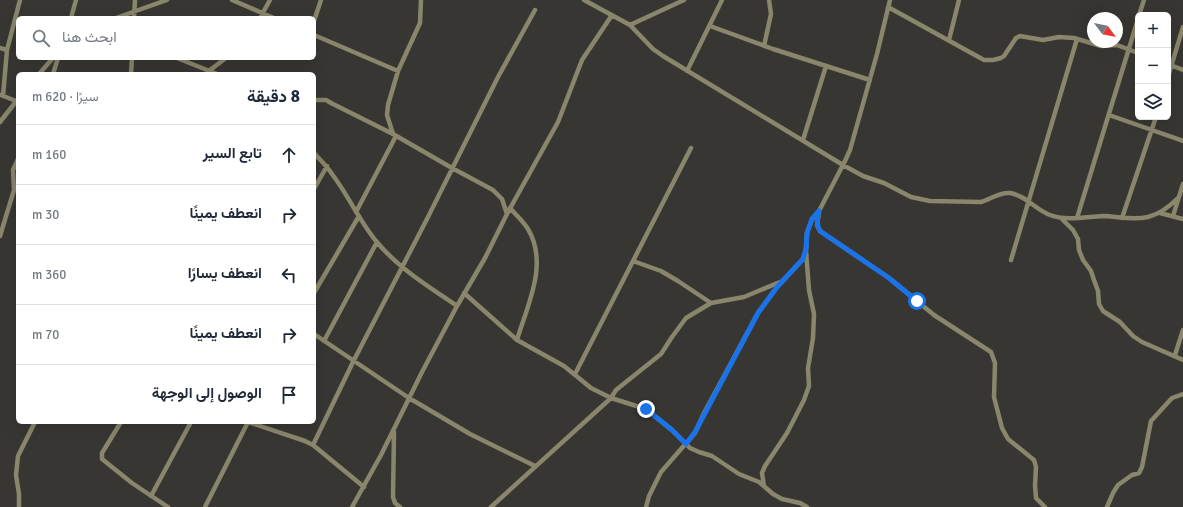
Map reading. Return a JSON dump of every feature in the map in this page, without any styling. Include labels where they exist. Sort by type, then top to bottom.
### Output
[{"type":"street","points":[[16,100],[2,96],[7,50],[20,0]]},
{"type":"street","points":[[72,16],[76,0]]},
{"type":"street","points":[[134,0],[134,16]]},
{"type":"street","points":[[121,16],[167,0]]},
{"type":"street","points":[[232,0],[261,16],[270,0]]},
{"type":"street","points":[[316,16],[321,0]]},
{"type":"street","points":[[316,289],[357,214],[394,135],[387,115],[391,93],[398,71],[420,23],[421,0]]},
{"type":"street","points":[[584,0],[630,25],[658,53],[843,165],[863,176],[884,183],[911,197],[930,201],[981,202],[995,195],[1009,193],[1017,195],[1028,201],[1043,212],[1061,218],[1102,216],[1147,218],[1160,213],[1178,198]]},
{"type":"street","points":[[630,25],[684,0]]},
{"type":"street","points":[[687,71],[722,0]]},
{"type":"street","points":[[764,46],[771,14],[769,0]]},
{"type":"street","points":[[890,0],[870,80],[853,139],[843,165],[819,211],[817,225],[820,231],[889,278],[934,315],[991,352],[995,362],[994,397],[1002,428],[1008,439],[1034,460],[1036,467],[1036,498],[1045,507]]},
{"type":"street","points":[[949,40],[960,0]]},
{"type":"street","points":[[1140,12],[1144,0]]},
{"type":"street","points":[[888,7],[984,60],[998,60],[1004,56],[1016,38],[1020,36],[1043,40],[1059,37],[1078,39],[1101,46],[1117,44],[1135,52]]},
{"type":"street","points":[[312,445],[498,77],[535,10]]},
{"type":"street","points":[[352,507],[394,430],[457,306],[496,236],[506,214],[558,122],[582,60],[612,15]]},
{"type":"street","points":[[710,26],[764,46],[870,80]]},
{"type":"street","points":[[1171,61],[1183,27]]},
{"type":"street","points":[[1077,218],[1135,29]]},
{"type":"street","points":[[316,36],[398,71]]},
{"type":"street","points":[[1011,260],[1078,39]]},
{"type":"street","points":[[0,48],[7,50]]},
{"type":"street","points":[[41,72],[51,60]]},
{"type":"street","points":[[53,72],[57,60]]},
{"type":"street","points":[[131,72],[132,60]]},
{"type":"street","points":[[182,60],[214,72]]},
{"type":"street","points":[[210,70],[223,60]]},
{"type":"street","points":[[1171,64],[1183,70]]},
{"type":"street","points":[[803,140],[826,66]]},
{"type":"street","points":[[316,100],[326,100],[394,135],[493,190],[502,199],[506,214]]},
{"type":"street","points":[[0,122],[16,101]]},
{"type":"street","points":[[1109,115],[1183,141]]},
{"type":"street","points":[[1122,218],[1155,120]]},
{"type":"street","points":[[576,374],[691,148]]},
{"type":"street","points":[[316,155],[333,175],[357,214],[377,242],[402,268],[457,306]]},
{"type":"street","points":[[0,236],[16,193],[13,170],[16,163]]},
{"type":"street","points":[[316,186],[326,166]]},
{"type":"street","points":[[1173,216],[1183,184]]},
{"type":"street","points":[[510,208],[528,229],[537,256],[535,283],[517,340]]},
{"type":"street","points":[[765,488],[762,480],[762,473],[798,413],[809,386],[808,368],[813,338],[814,314],[809,290],[806,249],[807,233],[812,219],[819,211]]},
{"type":"street","points":[[1160,213],[1183,219]]},
{"type":"street","points":[[1061,218],[1074,230],[1078,239],[1079,250],[1083,260],[1093,276],[1098,291],[1099,304],[1103,310],[1120,322],[1133,336],[1142,342],[1175,355],[1183,360]]},
{"type":"street","points":[[324,341],[377,242]]},
{"type":"street","points":[[646,507],[649,496],[661,472],[695,432],[758,313],[783,280],[803,259],[806,249]]},
{"type":"street","points":[[633,261],[660,271],[678,280],[712,303]]},
{"type":"street","points":[[491,507],[611,398],[616,390],[661,354],[686,318],[712,303],[744,297],[783,280]]},
{"type":"street","points":[[464,293],[517,340],[557,361],[576,374],[591,388],[611,398],[646,409],[672,430],[686,444],[699,452],[712,456],[739,474],[758,482],[782,499],[800,503],[807,507]]},
{"type":"street","points":[[1175,355],[1183,330]]},
{"type":"street","points":[[316,335],[353,362],[409,398],[470,434],[535,466]]},
{"type":"street","points":[[1107,507],[1112,494],[1118,485],[1138,472],[1142,467],[1151,421],[1172,398],[1183,394]]},
{"type":"street","points":[[19,507],[19,494],[16,475],[18,456],[34,424]]},
{"type":"street","points":[[120,424],[102,454],[102,459],[168,507]]},
{"type":"street","points":[[151,496],[190,424]]},
{"type":"street","points":[[205,507],[247,424]]},
{"type":"street","points":[[254,424],[305,441],[312,445],[364,487]]},
{"type":"street","points":[[394,430],[393,497],[395,504],[400,507]]},
{"type":"route","points":[[646,409],[672,430],[686,444],[695,432],[758,313],[777,287],[803,259],[806,249],[807,233],[812,219],[819,211],[817,225],[820,231],[889,278],[917,301]]}]
